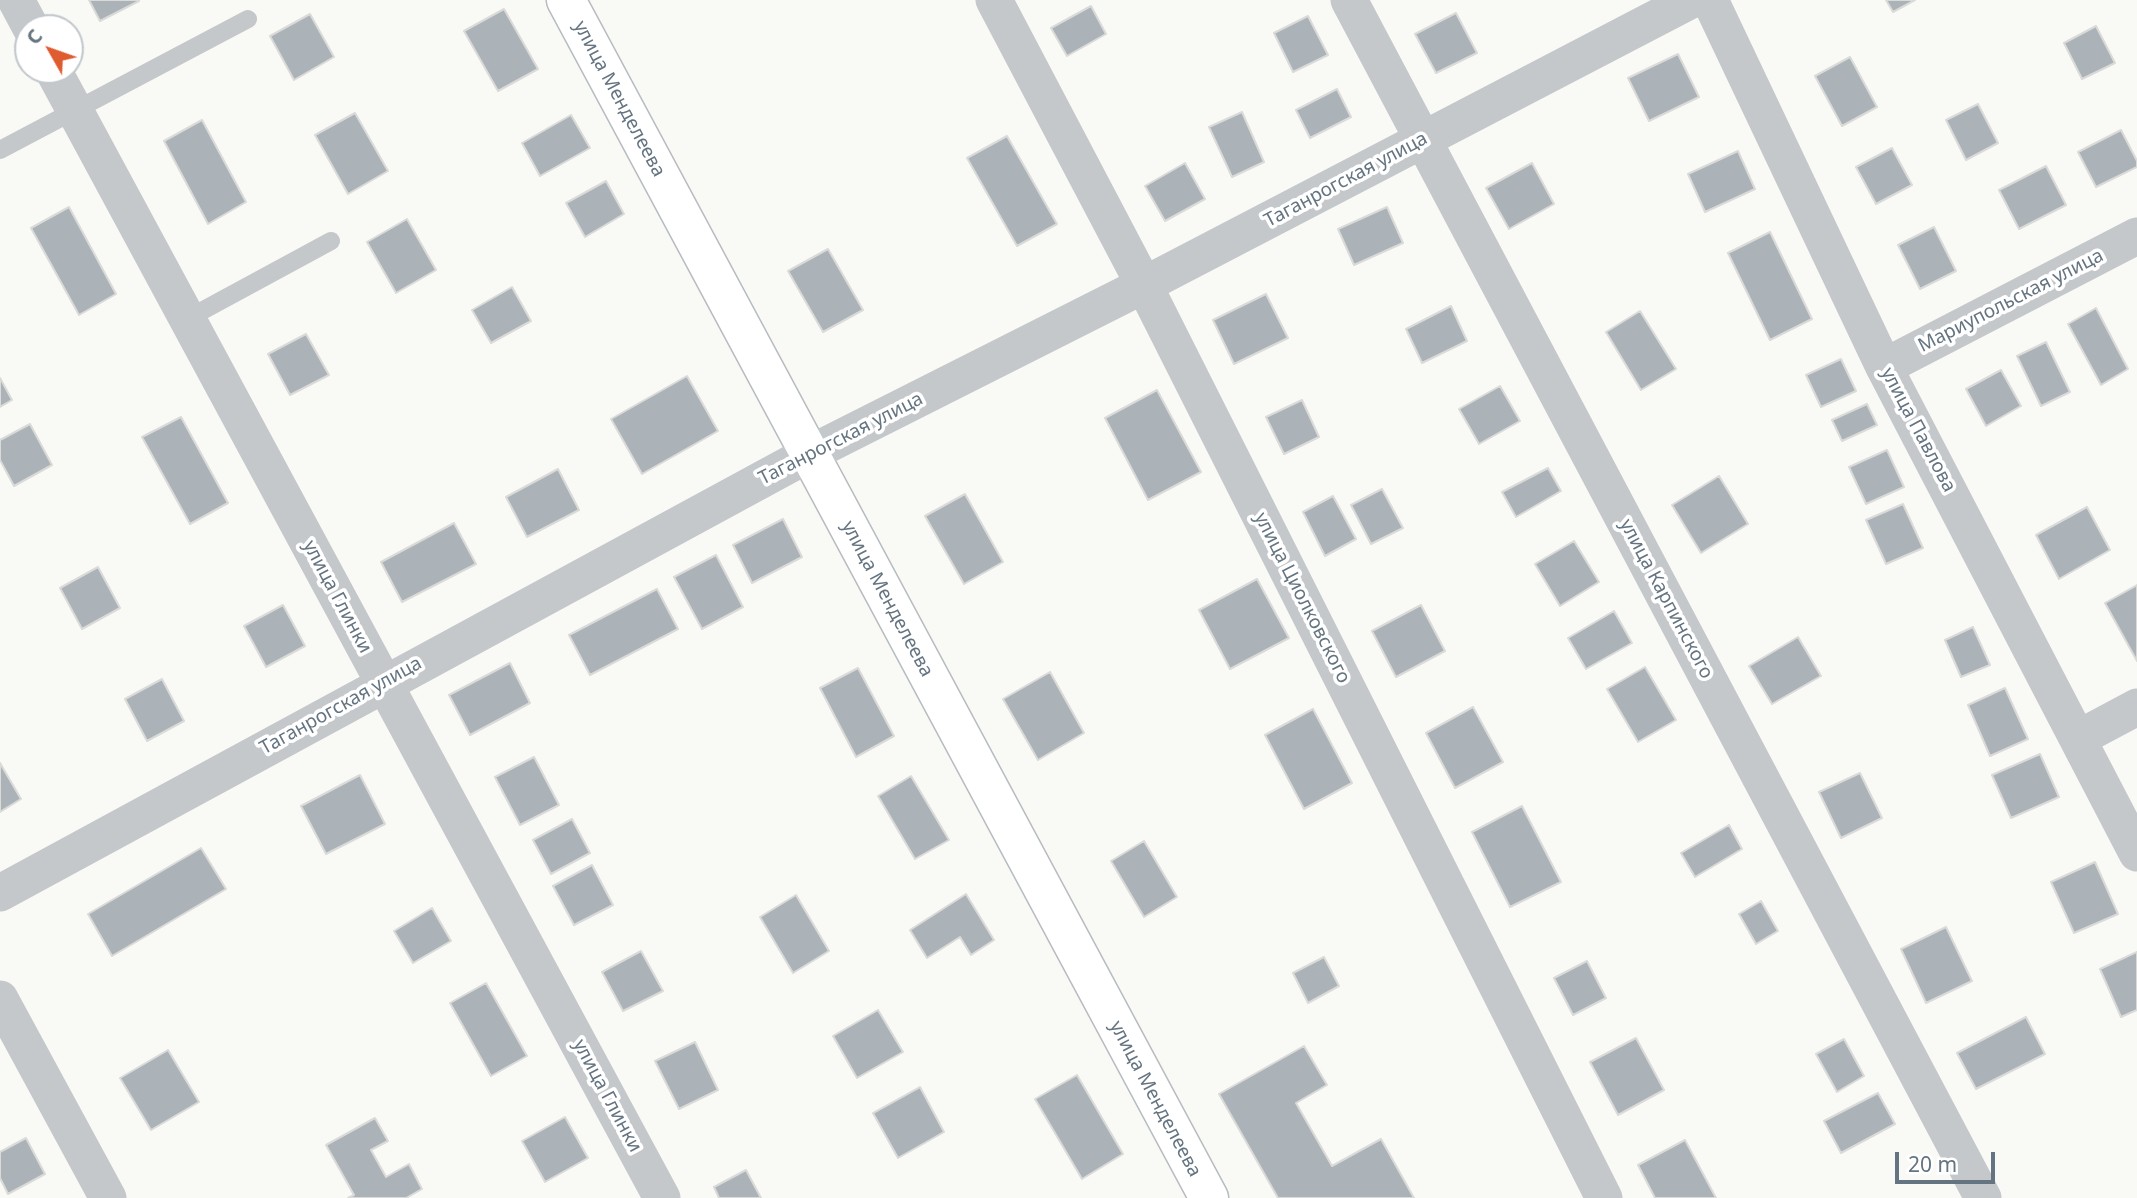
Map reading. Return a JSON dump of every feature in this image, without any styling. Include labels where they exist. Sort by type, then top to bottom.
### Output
[{"type":"street","name":"улица Менделеева","points":[[566,0],[1209,1198]]},
{"type":"street","name":"улица Циолковского","points":[[994,0],[1144,285],[1604,1198]]},
{"type":"street","name":"улица Карпинского","points":[[1349,0],[1983,1198]]},
{"type":"street","name":"Таганрогская улица","points":[[0,893],[809,454],[1144,285],[1690,0]]},
{"type":"street","name":"улица Павлова","points":[[1710,0],[1884,366],[2137,853]]},
{"type":"street","name":"улица Глинки","points":[[61,84],[662,1198]]},
{"type":"street","name":"Мариупольская улица","points":[[1884,366],[2137,236]]},
{"type":"street","points":[[2079,738],[2137,707]]},
{"type":"street","points":[[0,999],[108,1198]]},
{"type":"lane","points":[[0,149],[248,19]]},
{"type":"lane","points":[[187,319],[331,241]]},
{"type":"building","points":[[89,0],[138,0],[139,1],[100,21]]},
{"type":"building","points":[[1886,0],[1915,0],[1893,12]]},
{"type":"building","points":[[1091,6],[1106,34],[1067,56],[1051,28]]},
{"type":"building","points":[[504,9],[538,69],[498,91],[464,31]]},
{"type":"building","points":[[1456,13],[1477,53],[1436,73],[1415,34]]},
{"type":"building","points":[[310,14],[334,57],[294,80],[270,36]]},
{"type":"building","points":[[1308,16],[1328,55],[1293,72],[1274,33]]},
{"type":"building","points":[[2096,26],[2115,63],[2082,79],[2064,43]]},
{"type":"building","points":[[1678,54],[1699,97],[1649,121],[1628,78]]},
{"type":"building","points":[[1850,57],[1877,107],[1842,126],[1815,76]]},
{"type":"building","points":[[1337,89],[1351,117],[1310,138],[1296,110]]},
{"type":"building","points":[[1978,104],[1998,143],[1966,160],[1946,120]]},
{"type":"building","points":[[1242,112],[1264,162],[1232,177],[1209,127]]},
{"type":"building","points":[[355,113],[388,171],[348,194],[315,135]]},
{"type":"building","points":[[571,115],[590,148],[540,176],[522,143]]},
{"type":"building","points":[[202,120],[246,202],[208,224],[164,141]]},
{"type":"building","points":[[2121,130],[2137,161],[2137,167],[2096,187],[2078,152]]},
{"type":"building","points":[[1007,136],[1057,224],[1017,246],[967,158]]},
{"type":"building","points":[[1892,148],[1912,185],[1876,204],[1856,167]]},
{"type":"building","points":[[1738,151],[1755,189],[1705,212],[1688,174]]},
{"type":"building","points":[[1185,163],[1205,199],[1165,221],[1145,186]]},
{"type":"building","points":[[1532,163],[1554,204],[1509,229],[1486,188]]},
{"type":"building","points":[[2046,166],[2066,205],[2019,229],[1999,190]]},
{"type":"building","points":[[606,181],[624,214],[585,237],[566,203]]},
{"type":"building","points":[[69,207],[116,294],[79,315],[31,228]]},
{"type":"building","points":[[1387,207],[1403,243],[1354,265],[1338,229]]},
{"type":"building","points":[[407,219],[436,270],[396,293],[367,242]]},
{"type":"building","points":[[1934,227],[1956,271],[1920,289],[1898,245]]},
{"type":"building","points":[[1770,232],[1812,319],[1770,340],[1728,253]]},
{"type":"building","points":[[828,249],[863,310],[823,332],[788,271]]},
{"type":"building","points":[[512,287],[531,321],[491,343],[472,310]]},
{"type":"building","points":[[1266,294],[1288,338],[1234,364],[1213,320]]},
{"type":"building","points":[[1451,306],[1467,341],[1422,363],[1406,329]]},
{"type":"building","points":[[2096,308],[2128,369],[2101,385],[2068,324]]},
{"type":"building","points":[[1640,311],[1676,369],[1641,390],[1606,332]]},
{"type":"building","points":[[306,334],[329,375],[290,395],[268,354]]},
{"type":"building","points":[[2046,342],[2070,392],[2041,406],[2017,356]]},
{"type":"building","points":[[1841,359],[1856,391],[1821,407],[1806,375]]},
{"type":"building","points":[[2001,370],[2021,406],[1986,426],[1966,389]]},
{"type":"building","points":[[687,376],[718,431],[642,474],[611,419]]},
{"type":"building","points":[[0,378],[12,400],[0,407]]},
{"type":"building","points":[[1500,386],[1520,421],[1479,444],[1459,409]]},
{"type":"building","points":[[1157,390],[1201,472],[1148,500],[1105,418]]},
{"type":"building","points":[[1302,400],[1319,437],[1284,454],[1266,417]]},
{"type":"building","points":[[1867,404],[1877,425],[1842,441],[1832,420]]},
{"type":"building","points":[[181,417],[228,503],[190,524],[142,437]]},
{"type":"building","points":[[30,424],[52,465],[14,486],[0,460],[0,440]]},
{"type":"building","points":[[1887,450],[1904,487],[1866,504],[1849,467]]},
{"type":"building","points":[[1548,468],[1561,491],[1516,517],[1502,492]]},
{"type":"building","points":[[558,469],[579,510],[527,537],[506,497]]},
{"type":"building","points":[[1719,476],[1748,524],[1701,553],[1672,505]]},
{"type":"building","points":[[1382,489],[1403,528],[1371,544],[1351,505]]},
{"type":"building","points":[[965,494],[1003,562],[964,584],[925,516]]},
{"type":"building","points":[[1333,496],[1356,539],[1325,556],[1303,512]]},
{"type":"building","points":[[1903,504],[1923,548],[1886,564],[1866,520]]},
{"type":"building","points":[[2087,507],[2110,550],[2059,579],[2036,535]]},
{"type":"building","points":[[783,519],[802,557],[752,583],[733,545]]},
{"type":"building","points":[[454,523],[476,564],[402,602],[381,562]]},
{"type":"building","points":[[1574,541],[1599,582],[1560,606],[1535,564]]},
{"type":"building","points":[[716,555],[743,607],[702,629],[674,577]]},
{"type":"building","points":[[98,567],[120,608],[82,629],[60,588]]},
{"type":"building","points":[[1257,579],[1289,638],[1230,669],[1199,610]]},
{"type":"building","points":[[2137,585],[2137,661],[2105,603]]},
{"type":"building","points":[[657,589],[678,629],[590,675],[569,635]]},
{"type":"building","points":[[283,605],[305,646],[266,667],[244,626]]},
{"type":"building","points":[[1421,605],[1445,651],[1396,677],[1372,631]]},
{"type":"building","points":[[1614,611],[1632,643],[1586,669],[1568,638]]},
{"type":"building","points":[[1973,627],[1990,665],[1961,677],[1945,640]]},
{"type":"building","points":[[1798,637],[1821,676],[1772,704],[1749,666]]},
{"type":"building","points":[[510,663],[530,703],[470,735],[449,695]]},
{"type":"building","points":[[1645,667],[1676,720],[1638,742],[1607,689]]},
{"type":"building","points":[[858,668],[894,736],[856,757],[820,688]]},
{"type":"building","points":[[1050,672],[1084,733],[1038,760],[1003,699]]},
{"type":"building","points":[[162,679],[184,721],[147,741],[125,699]]},
{"type":"building","points":[[2005,688],[2028,739],[1990,756],[1968,705]]},
{"type":"building","points":[[1473,707],[1503,762],[1455,788],[1426,733]]},
{"type":"building","points":[[1313,709],[1352,783],[1304,809],[1265,735]]},
{"type":"building","points":[[2040,754],[2059,797],[2011,818],[1992,775]]},
{"type":"building","points":[[534,757],[559,805],[520,825],[495,777]]},
{"type":"building","points":[[0,763],[21,799],[0,812]]},
{"type":"building","points":[[1860,773],[1882,818],[1841,838],[1819,792]]},
{"type":"building","points":[[360,775],[385,824],[326,854],[301,806]]},
{"type":"building","points":[[911,776],[949,840],[915,859],[878,796]]},
{"type":"building","points":[[1522,806],[1561,882],[1510,907],[1472,832]]},
{"type":"building","points":[[572,819],[590,853],[551,874],[533,840]]},
{"type":"building","points":[[1729,825],[1742,849],[1695,877],[1681,853]]},
{"type":"building","points":[[1144,841],[1177,897],[1144,917],[1111,861]]},
{"type":"building","points":[[201,848],[226,889],[112,956],[88,914]]},
{"type":"building","points":[[2095,862],[2118,914],[2074,933],[2051,882]]},
{"type":"building","points":[[592,865],[613,905],[574,925],[553,886]]},
{"type":"building","points":[[966,894],[994,940],[971,955],[960,937],[927,958],[910,930]]},
{"type":"building","points":[[796,895],[829,951],[793,973],[760,917]]},
{"type":"building","points":[[1761,901],[1778,931],[1756,944],[1739,914]]},
{"type":"building","points":[[432,908],[451,941],[413,963],[394,931]]},
{"type":"building","points":[[1946,927],[1972,981],[1926,1003],[1901,949]]},
{"type":"building","points":[[641,951],[663,991],[623,1011],[602,972]]},
{"type":"building","points":[[2137,952],[2137,1010],[2121,1017],[2100,969]]},
{"type":"building","points":[[1324,957],[1339,986],[1308,1003],[1293,973]]},
{"type":"building","points":[[1587,961],[1606,998],[1573,1015],[1554,978]]},
{"type":"building","points":[[486,983],[527,1056],[491,1076],[450,1003]]},
{"type":"building","points":[[878,1010],[903,1052],[857,1078],[833,1036]]},
{"type":"building","points":[[2026,1017],[2045,1054],[1976,1089],[1957,1053]]},
{"type":"building","points":[[1636,1038],[1664,1090],[1618,1115],[1590,1062]]},
{"type":"building","points":[[1844,1039],[1864,1076],[1837,1092],[1816,1054]]},
{"type":"building","points":[[695,1042],[718,1090],[679,1109],[655,1061]]},
{"type":"building","points":[[1304,1046],[1327,1085],[1296,1103],[1332,1166],[1381,1139],[1414,1198],[1278,1198],[1219,1094]]},
{"type":"building","points":[[168,1050],[199,1102],[151,1130],[120,1078]]},
{"type":"building","points":[[1077,1075],[1123,1154],[1082,1179],[1035,1099]]},
{"type":"building","points":[[920,1087],[944,1132],[898,1158],[873,1113]]},
{"type":"building","points":[[1878,1093],[1895,1124],[1841,1153],[1824,1121]]},
{"type":"building","points":[[565,1117],[588,1158],[545,1182],[522,1141]]},
{"type":"building","points":[[375,1118],[388,1141],[371,1150],[386,1177],[409,1164],[422,1189],[406,1198],[348,1198],[354,1195],[326,1145]]},
{"type":"building","points":[[26,1138],[45,1174],[8,1194],[0,1178],[0,1152]]},
{"type":"building","points":[[1685,1140],[1716,1198],[1655,1198],[1638,1165]]},
{"type":"building","points":[[746,1170],[761,1198],[719,1198],[714,1187]]}]
